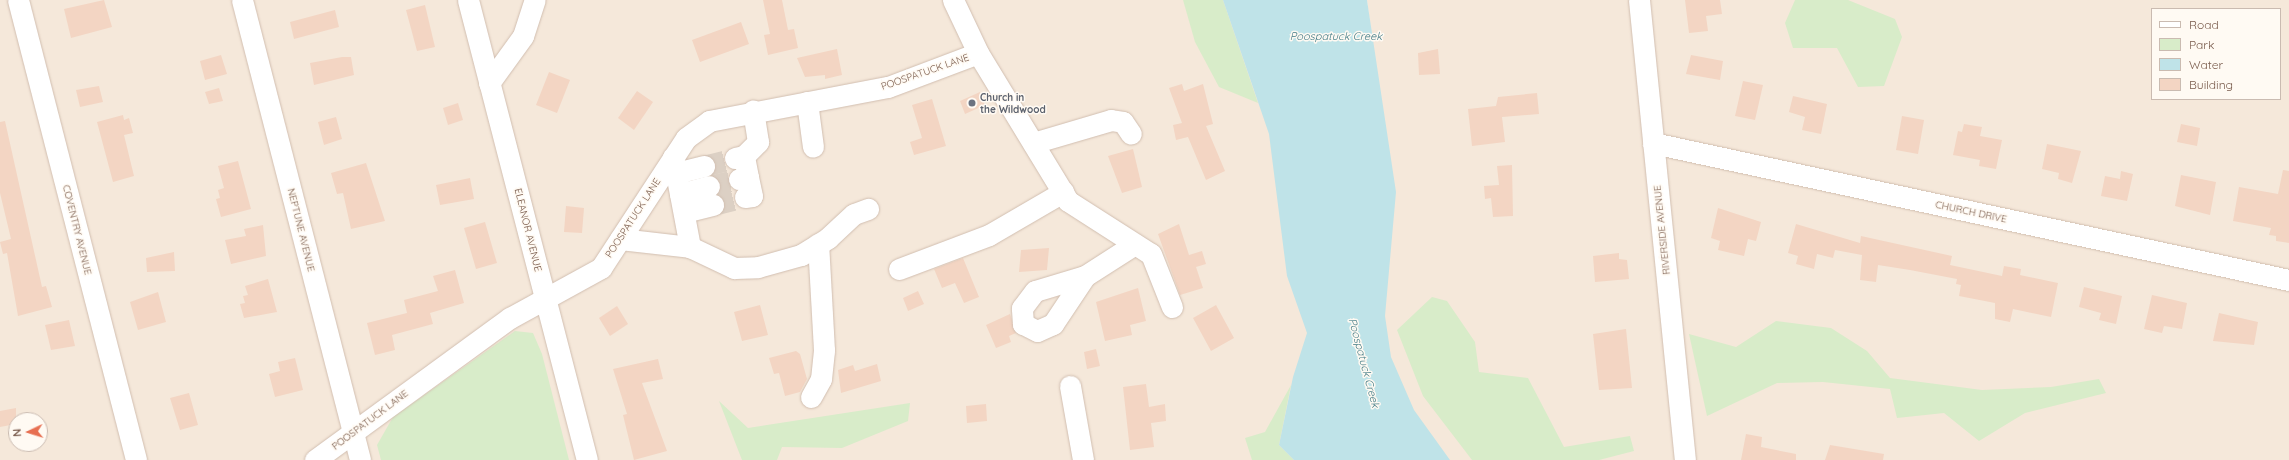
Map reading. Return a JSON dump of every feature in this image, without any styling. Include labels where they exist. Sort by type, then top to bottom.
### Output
[{"type":"street","name":"COVENTRY AVENUE","points":[[18,0],[136,460]]},
{"type":"street","name":"NEPTUNE AVENUE","points":[[242,0],[360,460]]},
{"type":"street","name":"ELEANOR AVENUE","points":[[468,0],[587,460]]},
{"type":"street","points":[[489,83],[523,36],[535,0]]},
{"type":"street","name":"POOSPATUCK LANE","points":[[952,0],[978,53],[1066,197],[1151,254],[1172,307]]},
{"type":"street","name":"RIVERSIDE AVENUE","points":[[1639,0],[1685,460]]},
{"type":"street","name":"POOSPATUCK LANE","points":[[315,460],[352,430],[510,318],[546,301],[601,268],[620,239],[674,165],[686,138],[709,121],[753,110],[888,87],[978,53]]},
{"type":"street","points":[[807,102],[813,147]]},
{"type":"street","points":[[744,185],[739,157],[758,142],[753,110]]},
{"type":"street","points":[[1033,143],[1110,120],[1123,122],[1131,134]]},
{"type":"street","name":"CHURCH DRIVE","points":[[1653,144],[2289,280]]},
{"type":"street","points":[[690,247],[674,165],[704,166]]},
{"type":"street","points":[[682,203],[711,196]]},
{"type":"street","points":[[899,269],[989,235],[1066,197]]},
{"type":"street","points":[[620,239],[690,247],[734,268],[772,263],[801,255],[818,244],[854,214],[868,209]]},
{"type":"street","points":[[811,397],[821,378],[824,350],[818,244]]},
{"type":"street","points":[[1085,276],[1135,244]]},
{"type":"street","points":[[1070,386],[1083,460]]},
{"type":"shaded area","points":[[0,0],[1271,0],[1376,69],[1367,0],[2289,0],[2289,460],[0,460]]},
{"type":"green space","points":[[1183,0],[1223,0],[1258,103],[1219,87],[1195,42]]},
{"type":"green space","points":[[1795,0],[1848,0],[1895,19],[1902,37],[1884,86],[1858,87],[1837,48],[1793,48],[1785,23]]},
{"type":"green space","points":[[1432,297],[1447,301],[1475,342],[1479,372],[1528,378],[1564,447],[1630,436],[1634,451],[1599,460],[1472,460],[1423,396],[1397,330]]},
{"type":"green space","points":[[1776,321],[1831,328],[1867,351],[1890,378],[1982,390],[2051,387],[2099,379],[2106,393],[2025,413],[1979,441],[1944,413],[1897,418],[1890,389],[1823,382],[1777,383],[1707,416],[1689,334],[1736,347]]},
{"type":"green space","points":[[515,331],[533,333],[542,354],[569,460],[381,460],[377,445],[393,417]]},
{"type":"green space","points":[[1291,385],[1279,445],[1294,460],[1252,460],[1245,438],[1265,432]]},
{"type":"green space","points":[[719,401],[748,428],[910,403],[908,421],[842,448],[782,447],[777,460],[742,460]]},
{"type":"water","name":"Poospatuck Creek","points":[[1223,0],[1367,0],[1396,192],[1385,316],[1391,357],[1414,410],[1450,460],[1294,460],[1279,445],[1293,377],[1307,333],[1287,276],[1269,134]]},
{"type":"building","points":[[104,0],[112,27],[71,38],[64,9]]},
{"type":"building","points":[[763,0],[782,0],[788,30],[794,29],[798,48],[768,55],[764,35],[770,34]]},
{"type":"building","points":[[1685,0],[1720,0],[1722,14],[1706,16],[1708,31],[1689,33]]},
{"type":"building","points":[[425,5],[435,47],[417,51],[406,10]]},
{"type":"building","points":[[335,10],[339,27],[294,39],[290,22]]},
{"type":"building","points":[[741,22],[749,44],[700,62],[692,40]]},
{"type":"building","points":[[837,49],[842,75],[825,79],[825,75],[805,77],[797,58]]},
{"type":"building","points":[[1438,49],[1440,74],[1419,75],[1418,53]]},
{"type":"building","points":[[221,55],[227,74],[205,80],[200,61]]},
{"type":"building","points":[[1691,55],[1723,61],[1720,80],[1686,74]]},
{"type":"building","points":[[342,57],[351,57],[354,75],[314,85],[310,63]]},
{"type":"building","points":[[549,72],[570,80],[557,113],[536,105]]},
{"type":"building","points":[[1743,81],[1763,85],[1755,120],[1735,116]]},
{"type":"building","points":[[1182,84],[1184,91],[1203,84],[1213,124],[1206,126],[1225,171],[1206,180],[1188,137],[1176,140],[1173,125],[1182,123],[1169,88]]},
{"type":"building","points":[[99,86],[103,102],[80,107],[76,90]]},
{"type":"building","points":[[219,88],[223,101],[209,104],[205,92]]},
{"type":"building","points":[[637,91],[653,102],[634,130],[618,118]]},
{"type":"building","name":"Church in the Wildwood","points":[[980,92],[985,105],[965,114],[960,101]]},
{"type":"building","points":[[1537,93],[1539,114],[1502,117],[1505,142],[1472,146],[1468,109],[1496,106],[1498,97]]},
{"type":"building","points":[[1793,96],[1827,104],[1821,134],[1802,130],[1805,117],[1789,112]]},
{"type":"building","points":[[932,99],[946,146],[914,155],[910,142],[922,138],[912,105]]},
{"type":"building","points":[[458,103],[463,120],[448,125],[443,108]]},
{"type":"building","points":[[123,115],[124,120],[129,118],[133,133],[124,135],[134,176],[113,182],[97,122]]},
{"type":"building","points":[[1902,116],[1924,120],[1918,154],[1896,150]]},
{"type":"building","points":[[336,117],[342,139],[324,145],[318,122]]},
{"type":"building","points":[[5,121],[42,287],[46,286],[52,307],[18,316],[7,253],[3,254],[0,242],[11,239],[0,193],[0,122]]},
{"type":"building","points":[[1964,124],[1982,127],[1980,136],[2002,140],[1996,169],[1979,166],[1980,160],[1953,155],[1958,131],[1962,132]]},
{"type":"building","points":[[2181,124],[2200,128],[2197,146],[2177,142]]},
{"type":"building","points":[[2047,144],[2081,151],[2072,183],[2058,179],[2059,173],[2042,169]]},
{"type":"building","points":[[1133,149],[1142,187],[1122,193],[1108,156]]},
{"type":"building","points":[[238,161],[251,209],[221,217],[216,199],[220,198],[218,190],[224,188],[218,166]]},
{"type":"building","points":[[366,163],[385,221],[351,229],[343,193],[337,194],[331,173]]},
{"type":"building","points":[[1512,165],[1513,216],[1493,217],[1491,198],[1485,199],[1484,186],[1499,185],[1497,166]]},
{"type":"building","points":[[2283,170],[2289,171],[2289,243],[2276,241],[2276,236],[2269,235],[2271,228],[2233,221],[2239,187],[2278,194]]},
{"type":"building","points":[[2121,171],[2133,174],[2127,201],[2101,196],[2105,176],[2120,179]]},
{"type":"building","points":[[2181,175],[2216,182],[2210,215],[2175,206]]},
{"type":"building","points":[[470,178],[474,199],[440,205],[436,185]]},
{"type":"building","points":[[566,206],[584,208],[582,233],[564,232]]},
{"type":"building","points":[[1718,208],[1761,222],[1756,241],[1748,239],[1744,256],[1718,250],[1720,241],[1711,238]]},
{"type":"building","points":[[485,222],[497,263],[476,269],[464,228]]},
{"type":"building","points":[[1179,224],[1189,255],[1202,251],[1206,264],[1196,267],[1203,288],[1180,295],[1158,234]]},
{"type":"building","points":[[1796,224],[1860,243],[1861,236],[1952,256],[1950,265],[2002,276],[2004,266],[2021,269],[2020,275],[2058,283],[2051,317],[2013,309],[2010,322],[1995,319],[1995,303],[1959,296],[1961,285],[1956,284],[1957,279],[1878,265],[1876,282],[1860,280],[1862,255],[1835,250],[1833,258],[1817,254],[1814,269],[1796,264],[1798,256],[1788,253]]},
{"type":"building","points":[[263,225],[266,256],[231,264],[225,240],[246,236],[244,229]]},
{"type":"building","points":[[1049,248],[1047,270],[1019,272],[1021,250]]},
{"type":"building","points":[[174,252],[175,271],[147,272],[146,258]]},
{"type":"building","points":[[1619,253],[1619,259],[1627,260],[1629,279],[1595,282],[1593,256]]},
{"type":"building","points":[[963,258],[979,297],[964,303],[955,283],[942,288],[934,269]]},
{"type":"building","points":[[455,270],[464,303],[430,313],[433,324],[392,335],[395,350],[375,355],[367,323],[407,313],[404,300],[438,291],[433,276]]},
{"type":"building","points":[[268,279],[277,312],[244,318],[240,304],[245,303],[243,296],[248,295],[245,286]]},
{"type":"building","points":[[2084,287],[2122,296],[2116,324],[2099,320],[2101,313],[2079,307]]},
{"type":"building","points":[[1138,288],[1146,321],[1130,325],[1132,335],[1105,341],[1096,302]]},
{"type":"building","points":[[918,291],[924,304],[908,311],[903,298]]},
{"type":"building","points":[[158,292],[166,322],[138,330],[130,302]]},
{"type":"building","points":[[2152,295],[2187,303],[2182,329],[2164,326],[2162,333],[2144,329]]},
{"type":"building","points":[[760,305],[768,335],[742,341],[734,312]]},
{"type":"building","points":[[1216,305],[1234,338],[1211,351],[1193,318]]},
{"type":"building","points":[[617,306],[628,324],[610,336],[599,318]]},
{"type":"building","points":[[2219,313],[2258,322],[2254,345],[2213,341]]},
{"type":"building","points":[[1010,314],[1016,333],[1009,336],[1011,342],[996,348],[986,325]]},
{"type":"building","points":[[69,320],[75,346],[51,350],[45,325]]},
{"type":"building","points":[[1626,329],[1632,388],[1599,390],[1593,334]]},
{"type":"building","points":[[1096,349],[1100,366],[1087,369],[1084,352]]},
{"type":"building","points":[[796,351],[800,354],[807,379],[800,392],[785,396],[779,373],[774,374],[769,358]]},
{"type":"building","points":[[295,358],[303,390],[275,397],[269,374],[280,371],[278,362]]},
{"type":"building","points":[[658,359],[663,379],[642,383],[667,451],[634,460],[623,415],[627,414],[613,369]]},
{"type":"building","points":[[877,364],[881,381],[841,393],[838,370],[853,365],[855,371]]},
{"type":"building","points":[[1146,384],[1149,407],[1165,404],[1166,421],[1151,423],[1154,447],[1130,450],[1123,387]]},
{"type":"building","points":[[189,393],[198,425],[180,430],[170,398]]},
{"type":"building","points":[[986,404],[987,421],[967,423],[966,406]]},
{"type":"building","points":[[16,408],[16,412],[8,412],[8,426],[0,427],[0,411]]},
{"type":"building","points":[[1746,434],[1762,437],[1761,447],[1796,454],[1796,460],[1741,460]]},
{"type":"building","points":[[1830,445],[1884,454],[1883,460],[1825,460]]},
{"type":"tunnel","points":[[704,166],[735,158]]},
{"type":"tunnel","points":[[709,186],[739,179]]},
{"type":"tunnel","points":[[713,205],[745,197]]},
{"type":"place","name":"Church in the Wildwood","points":[[972,103]]}]
